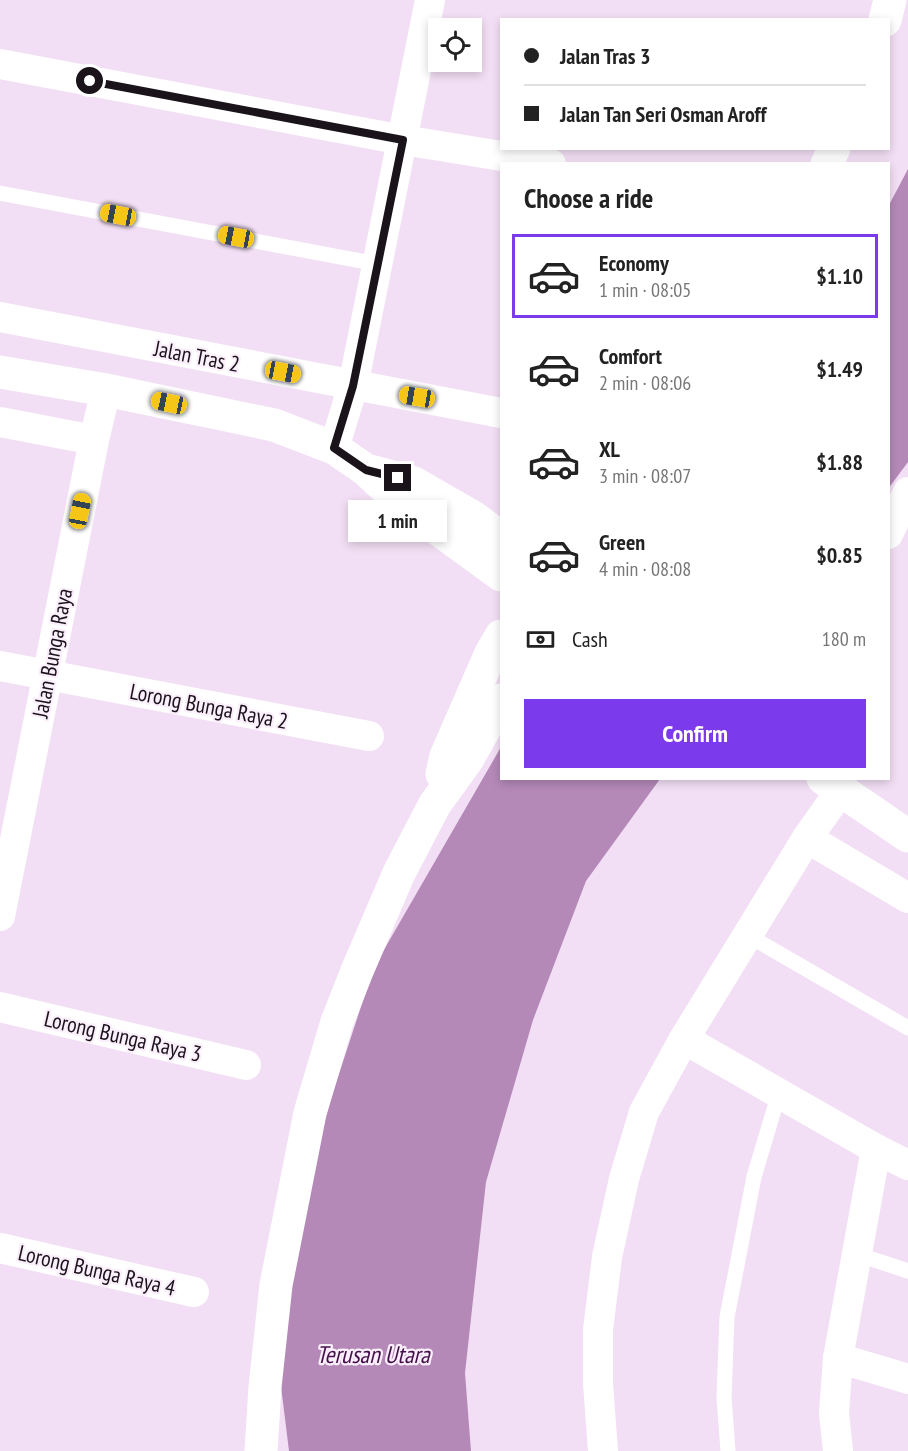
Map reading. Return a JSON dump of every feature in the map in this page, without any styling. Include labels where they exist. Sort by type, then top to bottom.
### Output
[{"type":"street","points":[[334,448],[353,386],[430,0]]},
{"type":"street","points":[[886,18],[890,0]]},
{"type":"street","points":[[0,64],[403,140],[539,162]]},
{"type":"street","name":"Jalan Tras 2","points":[[0,317],[500,413]]},
{"type":"street","points":[[0,372],[106,390],[274,425],[334,448],[366,470],[402,504],[500,574]]},
{"type":"street","name":"Jalan Bunga Raya","points":[[0,916],[94,440],[106,390]]},
{"type":"street","points":[[0,422],[94,440]]},
{"type":"street","points":[[366,470],[414,483],[473,517],[500,537]]},
{"type":"street","points":[[890,530],[908,492]]},
{"type":"street","points":[[435,804],[446,756],[491,653],[500,638]]},
{"type":"street","name":"Lorong Bunga Raya 2","points":[[0,666],[369,736]]},
{"type":"street","points":[[261,1451],[276,1285],[310,1113],[338,1022],[399,873],[435,804],[467,760],[500,702]]},
{"type":"street","points":[[603,1451],[598,1383],[598,1330],[607,1257],[624,1179],[644,1112],[684,1039],[807,838],[832,784],[908,836]]},
{"type":"street","points":[[807,838],[908,898]]},
{"type":"street","name":"Lorong Bunga Raya 3","points":[[0,1007],[246,1065]]},
{"type":"street","points":[[684,1039],[908,1165]]},
{"type":"street","points":[[838,1451],[834,1413],[838,1358],[876,1149]]},
{"type":"street","name":"Lorong Bunga Raya 4","points":[[0,1248],[194,1292]]},
{"type":"street","points":[[838,1358],[908,1379]]},
{"type":"lane","points":[[0,193],[377,264]]},
{"type":"lane","points":[[749,936],[908,1028]]},
{"type":"lane","points":[[728,1451],[723,1397],[727,1317],[754,1177],[779,1093]]},
{"type":"lane","points":[[856,1254],[908,1271]]},
{"type":"water","points":[[908,169],[908,462],[890,486],[890,203]]},
{"type":"water","name":"Terusan Utara","points":[[500,749],[500,780],[659,780],[586,881],[533,1020],[486,1182],[465,1373],[471,1451],[289,1451],[278,1362],[317,1141],[374,967]]},
{"type":"route","points":[[90,81],[403,140],[353,386],[334,448],[366,470],[398,478]]}]
